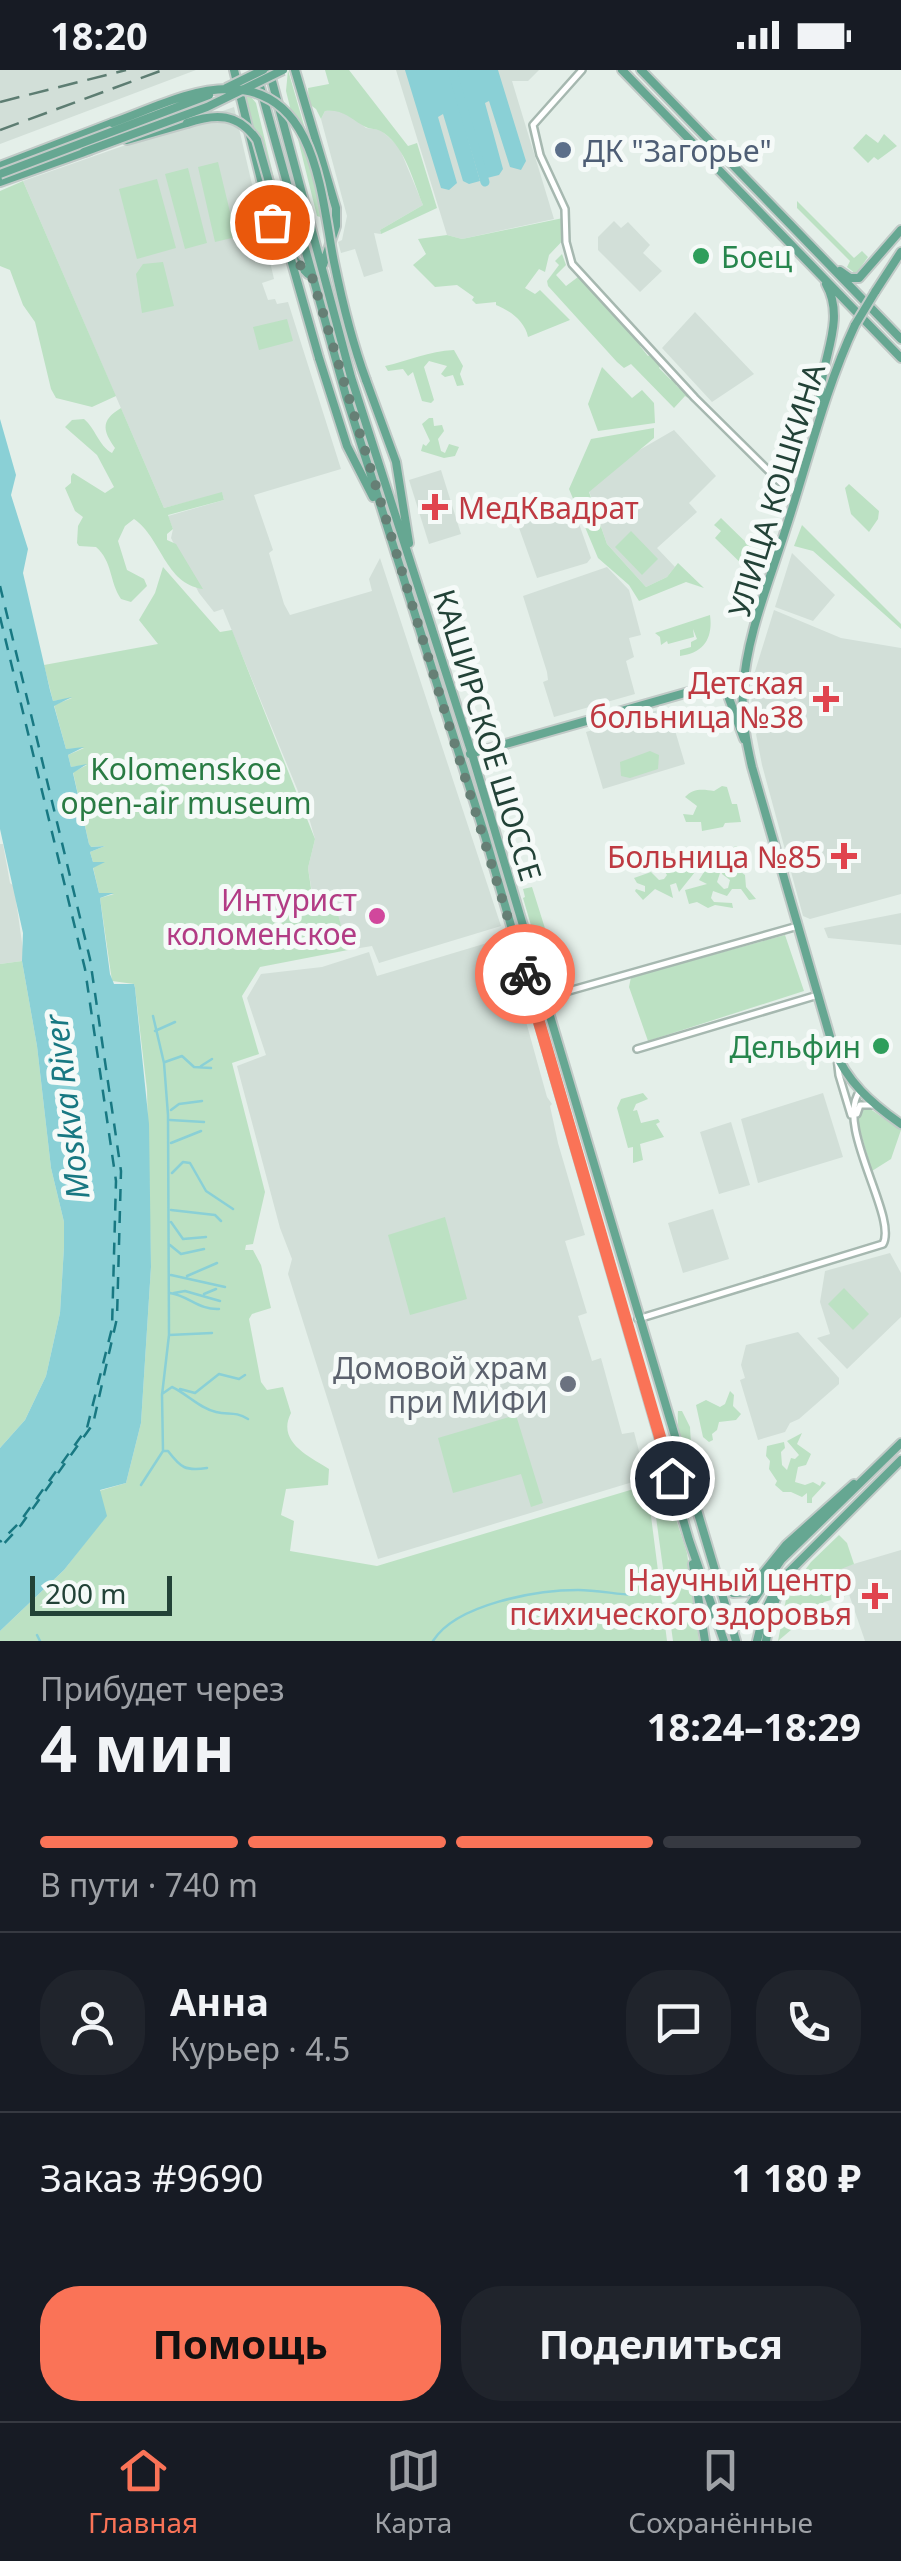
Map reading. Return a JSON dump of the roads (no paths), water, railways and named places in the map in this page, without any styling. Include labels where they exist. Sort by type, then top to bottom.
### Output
[{"type":"main road","points":[[234,70],[276,241],[312,277]]},
{"type":"main road","points":[[0,170],[196,100],[262,70]]},
{"type":"main road","name":"КАШИРСКОЕ ШОССЕ","points":[[262,70],[307,212],[351,378],[472,754],[638,1318],[738,1641]]},
{"type":"main road","name":"КАШИРСКОЕ ШОССЕ","points":[[262,70],[294,217],[382,514],[461,757],[689,1540],[724,1641]]},
{"type":"main road","points":[[0,182],[207,107],[283,70]]},
{"type":"main road","points":[[295,70],[334,201],[336,226],[322,270]]},
{"type":"main road","points":[[624,70],[901,358]]},
{"type":"main road","points":[[643,72],[901,339]]},
{"type":"main road","points":[[0,170],[48,145],[204,92],[244,90],[282,107],[300,127],[312,153],[354,342],[400,481],[413,568]]},
{"type":"main road","points":[[84,152],[204,117],[230,117],[256,140],[347,446],[382,514]]},
{"type":"main road","points":[[307,212],[319,223],[329,223],[334,201]]},
{"type":"main road","points":[[272,222],[283,234],[290,229],[294,217]]},
{"type":"main road","points":[[819,256],[850,278],[858,278],[901,230]]},
{"type":"main road","name":"УЛИЦА КОШКИНА","points":[[747,744],[742,693],[745,676],[797,492],[854,325],[901,252]]},
{"type":"main road","points":[[822,275],[834,306],[834,330],[818,395],[822,416]]},
{"type":"main road","points":[[461,757],[745,676]]},
{"type":"main road","points":[[732,680],[742,693]]},
{"type":"main road","points":[[715,684],[727,692],[736,725],[747,744],[837,1057],[859,1090],[901,1124]]},
{"type":"main road","points":[[742,1616],[781,1560],[901,1443]]},
{"type":"main road","points":[[757,1641],[772,1594],[791,1568],[901,1460]]},
{"type":"main road","points":[[713,1568],[727,1590],[745,1594],[786,1544],[840,1493],[870,1473]]},
{"type":"main road","points":[[689,1540],[705,1641]]},
{"type":"main road","points":[[766,1641],[771,1612],[791,1568]]},
{"type":"street","points":[[582,70],[533,125],[540,155],[566,209],[566,242],[572,264],[695,398],[784,486],[797,492]]},
{"type":"street","points":[[544,998],[798,926]]},
{"type":"street","points":[[637,1048],[818,995]]},
{"type":"street","points":[[638,1318],[883,1244],[887,1234],[847,1104],[837,1057]]},
{"type":"street","points":[[847,1104],[849,1096],[859,1090]]},
{"type":"street","points":[[856,1127],[854,1102],[859,1090]]},
{"type":"street","points":[[856,1127],[860,1105],[874,1105]]},
{"type":"water","points":[[405,70],[449,70],[480,181],[463,181],[443,114],[438,117],[457,183],[449,190],[441,188]]},
{"type":"water","points":[[456,70],[498,70],[526,161],[521,170],[510,167],[489,101],[485,103],[503,169],[499,175],[487,178]]},
{"type":"water","name":"Moskva River","points":[[0,419],[16,475],[11,495],[28,549],[23,573],[50,690],[53,701],[72,697],[54,706],[66,749],[84,747],[68,755],[71,767],[87,764],[73,773],[89,844],[105,846],[90,852],[93,862],[105,862],[93,868],[99,893],[114,893],[100,898],[110,974],[114,984],[134,984],[135,988],[149,1124],[151,1267],[141,1423],[126,1483],[100,1490],[107,1516],[64,1570],[0,1631],[0,1448],[25,1420],[46,1376],[60,1313],[64,1222],[51,1168],[37,1046],[22,961],[23,933],[0,829]]},
{"type":"waterway","points":[[452,70],[485,182]]},
{"type":"waterway","points":[[141,1485],[163,1451],[162,1395],[169,1335],[168,1115],[164,1063],[153,1016]]},
{"type":"waterway","points":[[155,1031],[175,1022]]},
{"type":"waterway","points":[[165,1062],[182,1056],[194,1067],[211,1068]]},
{"type":"waterway","points":[[201,1066],[212,1059]]},
{"type":"waterway","points":[[171,1110],[179,1104],[202,1101]]},
{"type":"waterway","points":[[170,1120],[204,1122]]},
{"type":"waterway","points":[[171,1143],[201,1131]]},
{"type":"waterway","points":[[172,1173],[183,1162],[190,1163],[206,1191],[233,1209]]},
{"type":"waterway","points":[[171,1210],[215,1215],[221,1221]]},
{"type":"waterway","points":[[171,1222],[183,1239],[206,1237]]},
{"type":"waterway","points":[[170,1245],[181,1254],[204,1249]]},
{"type":"waterway","points":[[187,1276],[217,1263]]},
{"type":"waterway","points":[[171,1275],[225,1287]]},
{"type":"waterway","points":[[204,1294],[216,1289]]},
{"type":"waterway","points":[[174,1293],[185,1291],[220,1301]]},
{"type":"waterway","points":[[170,1293],[219,1309]]},
{"type":"waterway","points":[[169,1335],[212,1333]]},
{"type":"waterway","points":[[180,1389],[195,1393],[219,1374],[239,1379],[245,1375]]},
{"type":"waterway","points":[[162,1394],[172,1387],[210,1410],[248,1419]]},
{"type":"waterway","points":[[163,1451],[168,1451],[184,1467],[207,1468]]},
{"type":"waterway","points":[[433,1641],[460,1617],[520,1596],[578,1590],[633,1595]]},
{"type":"waterway","points":[[37,1635],[40,1641]]},
{"type":"tunnel","points":[[730,1641],[742,1617]]},
{"type":"railway","points":[[0,102],[126,70]]},
{"type":"railway","points":[[0,130],[163,70]]},
{"type":"place","name":"ДК \"Загорье\"","points":[[563,150]]},
{"type":"place","name":"Боец","points":[[701,256]]},
{"type":"place","name":"МедКвадрат","points":[[435,507]]},
{"type":"place","name":"Детская больница №38","points":[[826,699]]},
{"type":"place","name":"Больница №85","points":[[844,856]]},
{"type":"place","name":"Интурист коломенское","points":[[377,916]]},
{"type":"place","name":"Дельфин","points":[[881,1046]]},
{"type":"place","name":"Домовой храм при МИФИ","points":[[568,1384]]},
{"type":"place","name":"Научный центр психического здоровья","points":[[875,1596]]},
{"type":"park label","name":"Kolomenskoe open-air museum","points":[[186,785]]}]
